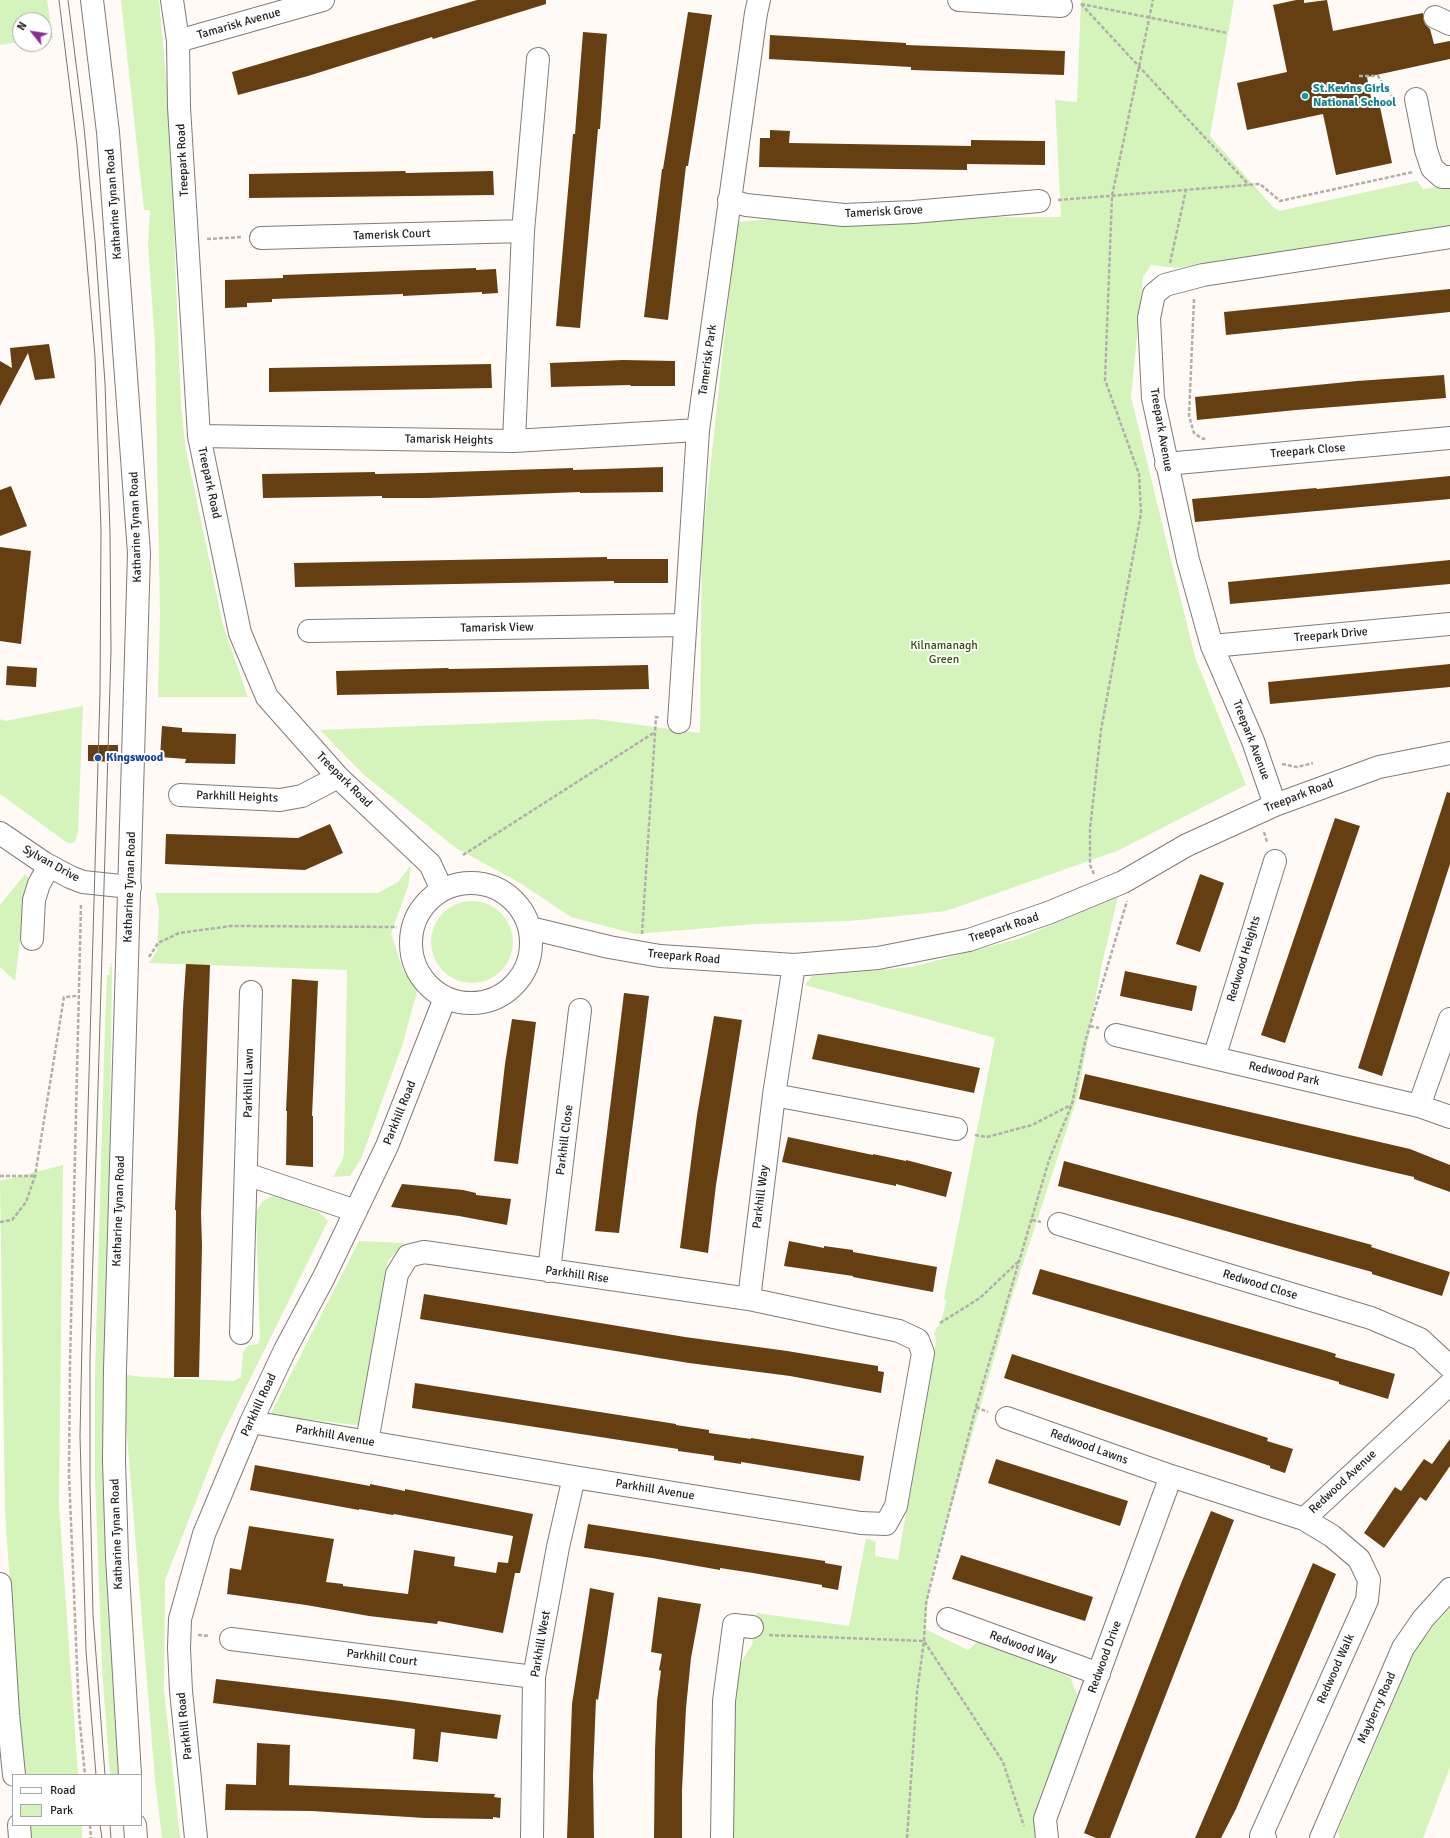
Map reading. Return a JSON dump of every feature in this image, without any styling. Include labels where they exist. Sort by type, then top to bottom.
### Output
[{"type":"street","name":"Katharine Tynan Road","points":[[92,0],[108,132],[139,552],[130,887],[118,1220],[114,1461],[117,1565],[130,1774]]},
{"type":"street","name":"Treepark Road","points":[[172,0],[178,41],[180,114],[199,436],[240,633],[267,697],[338,777],[430,864],[442,890]]},
{"type":"street","name":"Tamarisk Avenue","points":[[178,41],[323,0]]},
{"type":"street","name":"Tamerisk Park","points":[[679,722],[698,430],[729,200],[759,0]]},
{"type":"street","points":[[959,0],[1071,5]]},
{"type":"street","points":[[514,441],[523,230],[538,59]]},
{"type":"street","points":[[1406,100],[1426,150],[1441,172]]},
{"type":"street","name":"Tamerisk Grove","points":[[729,200],[746,206],[844,215],[913,212],[1039,201]]},
{"type":"street","name":"Tamerisk Court","points":[[252,238],[523,230]]},
{"type":"street","points":[[1165,285],[1203,275],[1450,237]]},
{"type":"street","name":"Treepark Avenue","points":[[1165,285],[1154,294],[1149,318],[1153,398],[1166,464],[1188,560],[1212,646],[1253,741],[1275,805]]},
{"type":"street","name":"Tamarisk Heights","points":[[199,436],[514,441],[698,430]]},
{"type":"street","name":"Treepark Close","points":[[1166,464],[1450,438]]},
{"type":"street","name":"Treepark Drive","points":[[1212,646],[1450,624]]},
{"type":"street","name":"Tamarisk View","points":[[309,631],[685,625]]},
{"type":"street","name":"Treepark Road","points":[[530,928],[609,947],[660,956],[794,965],[878,958],[969,940],[1048,913],[1123,882],[1187,845],[1275,805],[1379,767],[1450,753]]},
{"type":"street","name":"Parkhill Heights","points":[[180,795],[280,800],[302,796],[338,777]]},
{"type":"street","name":"Sylvan Drive","points":[[0,833],[49,866],[83,882],[130,887]]},
{"type":"street","name":"Redwood Heights","points":[[1214,1058],[1271,851]]},
{"type":"street","points":[[32,939],[34,900],[39,884],[49,866]]},
{"type":"street","points":[[468,882],[487,884],[504,892],[517,903],[527,918],[532,945],[529,962],[521,978],[512,988],[501,996],[479,1003],[462,1003],[446,998],[431,988],[421,977],[414,962],[411,944],[412,930],[418,915],[432,896],[442,890],[468,882]]},
{"type":"street","name":"Parkhill Way","points":[[749,1299],[774,1095],[794,965]]},
{"type":"street","name":"Parkhill Lawn","points":[[241,1333],[251,992]]},
{"type":"street","name":"Parkhill Road","points":[[196,1838],[178,1648],[180,1619],[204,1534],[251,1422],[387,1146],[446,998]]},
{"type":"street","name":"Parkhill Close","points":[[549,1271],[580,1010]]},
{"type":"street","points":[[1419,1106],[1450,1019]]},
{"type":"street","name":"Redwood Park","points":[[1109,1032],[1419,1106],[1450,1118]]},
{"type":"street","points":[[774,1095],[964,1132]]},
{"type":"street","points":[[246,1174],[356,1211]]},
{"type":"street","name":"Redwood Close","points":[[1060,1224],[1372,1318],[1420,1339],[1450,1367]]},
{"type":"street","name":"Parkhill Rise","points":[[367,1442],[397,1274],[408,1256],[424,1252],[749,1299],[899,1331],[918,1340],[923,1353]]},
{"type":"street","name":"Parkhill Avenue","points":[[251,1422],[574,1477],[861,1522],[887,1529],[896,1506],[923,1353]]},
{"type":"street","name":"Redwood Avenue","points":[[1171,1476],[1304,1519],[1450,1384]]},
{"type":"street","name":"Redwood Lawns","points":[[998,1415],[1171,1476]]},
{"type":"street","name":"Redwood Drive","points":[[1047,1838],[1045,1819],[1171,1476]]},
{"type":"street","name":"Parkhill West","points":[[532,1838],[534,1677],[558,1547],[574,1477]]},
{"type":"street","name":"Redwood Walk","points":[[1265,1838],[1261,1836],[1367,1600],[1369,1580],[1360,1559],[1332,1536],[1304,1519]]},
{"type":"street","points":[[0,1584],[8,1714],[14,1774]]},
{"type":"street","name":"Mayberry Road","points":[[1322,1838],[1403,1648],[1423,1619],[1450,1589]]},
{"type":"street","name":"Redwood Way","points":[[948,1619],[1099,1674]]},
{"type":"street","points":[[722,1838],[724,1701],[734,1625],[760,1631]]},
{"type":"street","name":"Parkhill Court","points":[[231,1639],[534,1677]]},
{"type":"street","points":[[19,1826],[20,1838]]},
{"type":"street","points":[[135,1826],[136,1838]]},
{"type":"path","points":[[1090,865],[1090,829],[1101,730],[1141,513],[1139,474],[1105,380],[1112,196],[1152,0]]},
{"type":"path","points":[[1071,5],[1149,17],[1228,33]]},
{"type":"path","points":[[1071,5],[1139,66],[1250,185]]},
{"type":"path","points":[[1359,76],[1378,76],[1406,100]]},
{"type":"path","points":[[1039,201],[1260,184],[1280,201],[1441,172]]},
{"type":"path","points":[[1165,285],[1186,190]]},
{"type":"path","points":[[207,239],[252,238]]},
{"type":"path","points":[[1198,295],[1193,299],[1189,416],[1194,433],[1203,439],[1211,438]]},
{"type":"path","points":[[642,939],[656,717],[679,722]]},
{"type":"path","points":[[463,855],[655,732]]},
{"type":"path","points":[[1279,762],[1284,766],[1296,767],[1313,763]]},
{"type":"path","points":[[1262,828],[1271,851]]},
{"type":"path","points":[[907,1838],[917,1692],[924,1641],[926,1603],[976,1407],[1049,1160],[1072,1104],[1085,1042],[1134,875]]},
{"type":"path","points":[[81,905],[77,996],[78,1034],[70,1363],[69,1474],[79,1713],[85,1774]]},
{"type":"path","points":[[149,957],[158,943],[179,933],[231,926],[397,927]]},
{"type":"path","points":[[0,1222],[12,1220],[26,1202],[35,1176],[60,1014],[64,997],[77,996]]},
{"type":"path","points":[[1090,1026],[1109,1032]]},
{"type":"path","points":[[964,1132],[987,1137],[1032,1125],[1072,1104]]},
{"type":"path","points":[[0,1176],[35,1176]]},
{"type":"path","points":[[940,1323],[980,1298],[1020,1260]]},
{"type":"path","points":[[976,1407],[998,1415]]},
{"type":"path","points":[[760,1631],[924,1641]]},
{"type":"path","points":[[924,1641],[1003,1762],[1026,1830]]},
{"type":"path","points":[[90,1826],[91,1838]]},
{"type":"green space","points":[[0,0],[47,0],[49,12],[12,12],[12,43],[0,45]]},
{"type":"green space","points":[[121,0],[159,0],[169,110],[181,406],[186,450],[223,625],[248,697],[158,697],[160,614],[155,345],[148,244],[150,210],[144,210]]},
{"type":"green space","name":"Kilnamanagh Green","points":[[1081,0],[1234,0],[1210,136],[1272,206],[1279,211],[1417,181],[1423,189],[1450,186],[1450,226],[1176,268],[1151,265],[1143,277],[1131,397],[1195,657],[1246,785],[1117,851],[946,911],[849,921],[756,924],[636,934],[571,917],[520,883],[456,848],[363,774],[320,730],[595,719],[700,733],[702,543],[737,222],[785,218],[1061,217],[1055,100],[1077,102]]},
{"type":"green space","points":[[83,706],[78,831],[75,842],[69,844],[0,794],[0,719],[5,721]]},
{"type":"green space","points":[[411,865],[408,887],[391,933],[403,971],[418,988],[402,1046],[361,1159],[350,1176],[333,1177],[343,1159],[344,1153],[347,970],[149,963],[157,951],[159,910],[155,893],[378,893],[398,882]]},
{"type":"green space","points":[[25,874],[28,877],[15,981],[0,967],[0,905]]},
{"type":"green space","points":[[1118,897],[1101,968],[1078,1095],[1011,1300],[930,1581],[925,1629],[968,1650],[977,1642],[1070,1677],[1077,1695],[1070,1722],[1040,1797],[1037,1808],[1037,1838],[730,1838],[732,1719],[738,1667],[752,1645],[757,1613],[849,1626],[866,1538],[876,1542],[875,1556],[898,1560],[936,1341],[934,1334],[937,1327],[940,1325],[946,1301],[944,1298],[995,1038],[805,985],[812,976],[912,967],[1018,939]]},
{"type":"green space","points":[[472,901],[488,904],[501,913],[510,926],[513,942],[510,958],[501,971],[488,980],[472,983],[456,980],[443,971],[434,958],[431,942],[434,926],[443,913],[456,904]]},
{"type":"green space","points":[[111,963],[112,964],[110,1148],[104,1384],[105,1544],[120,1774],[110,1774],[102,1668],[95,1478],[95,1373],[105,1025],[107,975],[110,975],[109,967],[111,967]]},
{"type":"green space","points":[[63,1165],[59,1504],[78,1774],[23,1774],[5,1513],[0,1181]]},
{"type":"green space","points":[[272,1196],[280,1196],[320,1213],[328,1221],[221,1438],[165,1580],[164,1690],[180,1838],[162,1838],[155,1780],[122,1374],[142,1377],[233,1381],[241,1377],[243,1352],[249,1345],[258,1344],[260,1338],[256,1212],[262,1202]]},
{"type":"green space","points":[[359,1241],[404,1243],[388,1261],[365,1426],[270,1415]]},
{"type":"green space","points":[[1450,1608],[1450,1767],[1423,1838],[1340,1838],[1338,1831],[1414,1653],[1423,1638]]},
{"type":"green space","points":[[29,1826],[82,1826],[82,1838],[30,1838]]},
{"type":"building","points":[[477,0],[546,0],[546,4],[433,39],[432,37],[308,76],[238,95],[232,72]]},
{"type":"building","name":"St.Kevins Girls National School","points":[[1296,0],[1304,0],[1304,3],[1327,0],[1333,31],[1423,13],[1425,24],[1430,29],[1434,44],[1450,41],[1450,59],[1367,77],[1373,108],[1380,107],[1392,163],[1336,175],[1323,114],[1247,130],[1237,83],[1287,72],[1273,5]]},
{"type":"building","points":[[688,12],[712,15],[688,166],[686,166],[668,320],[644,317],[662,169]]},
{"type":"building","points":[[583,32],[607,34],[600,129],[598,129],[580,328],[556,326],[573,134],[575,134]]},
{"type":"building","points":[[770,35],[906,43],[906,45],[1065,51],[1064,75],[911,70],[911,67],[769,59]]},
{"type":"building","points":[[770,130],[790,131],[789,143],[971,146],[971,140],[1045,141],[1045,165],[967,164],[967,170],[759,167],[760,138],[770,138]]},
{"type":"building","points":[[405,171],[406,173],[493,171],[494,195],[249,198],[249,174]]},
{"type":"building","points":[[476,268],[476,270],[496,269],[498,293],[482,294],[482,292],[403,296],[403,294],[272,299],[272,302],[247,303],[247,307],[225,308],[225,280],[283,278],[283,275]]},
{"type":"building","points":[[1450,289],[1450,312],[1226,335],[1224,312]]},
{"type":"building","points":[[49,344],[55,378],[35,380],[28,353],[0,406],[0,361],[12,368],[10,348]]},
{"type":"building","points":[[623,360],[675,361],[675,386],[630,385],[551,387],[550,363]]},
{"type":"building","points":[[491,364],[492,388],[269,392],[269,368]]},
{"type":"building","points":[[1444,375],[1446,398],[1296,410],[1197,420],[1195,397],[1357,381]]},
{"type":"building","points":[[663,467],[663,492],[580,492],[428,498],[382,498],[382,496],[263,498],[262,474],[375,472],[375,474]]},
{"type":"building","points":[[1450,476],[1450,499],[1195,522],[1192,499]]},
{"type":"building","points":[[11,486],[27,526],[0,536],[0,490]]},
{"type":"building","points":[[0,547],[31,551],[21,644],[0,641]]},
{"type":"building","points":[[607,557],[607,559],[668,559],[668,583],[614,583],[614,581],[295,587],[294,563]]},
{"type":"building","points":[[1450,560],[1450,584],[1230,604],[1228,582]]},
{"type":"building","points":[[1450,664],[1450,687],[1270,704],[1268,682]]},
{"type":"building","points":[[648,665],[649,689],[337,695],[336,671]]},
{"type":"building","points":[[7,666],[37,668],[36,687],[6,685]]},
{"type":"building","points":[[162,726],[182,728],[182,732],[236,734],[235,764],[185,763],[186,759],[160,757]]},
{"type":"building","points":[[88,745],[118,745],[118,762],[88,761]]},
{"type":"building","points":[[1447,792],[1450,793],[1450,864],[1382,1076],[1358,1068]]},
{"type":"building","points":[[1335,818],[1360,826],[1285,1043],[1261,1035]]},
{"type":"building","points":[[330,824],[343,853],[305,870],[165,864],[166,834],[298,838]]},
{"type":"building","points":[[1200,874],[1224,883],[1200,952],[1176,944]]},
{"type":"building","points":[[186,964],[210,965],[201,1213],[202,1246],[199,1377],[174,1377],[175,1210]]},
{"type":"building","points":[[1125,971],[1197,986],[1192,1011],[1120,996]]},
{"type":"building","points":[[292,979],[318,981],[312,1116],[313,1167],[286,1165],[286,1111]]},
{"type":"building","points":[[624,993],[649,996],[619,1233],[595,1231]]},
{"type":"building","points":[[714,1016],[742,1020],[716,1185],[708,1253],[680,1248],[697,1115]]},
{"type":"building","points":[[512,1019],[536,1022],[518,1164],[494,1161],[505,1064]]},
{"type":"building","points":[[818,1034],[980,1068],[974,1093],[812,1059]]},
{"type":"building","points":[[1085,1074],[1410,1149],[1450,1165],[1450,1192],[1414,1179],[1414,1177],[1079,1099]]},
{"type":"building","points":[[788,1137],[873,1155],[906,1160],[952,1172],[946,1197],[896,1184],[896,1186],[782,1162]]},
{"type":"building","points":[[1064,1161],[1372,1245],[1371,1247],[1450,1272],[1442,1296],[1372,1274],[1372,1272],[1176,1217],[1058,1186]]},
{"type":"building","points":[[402,1184],[463,1190],[476,1193],[476,1195],[511,1199],[507,1225],[459,1216],[391,1207]]},
{"type":"building","points":[[789,1241],[824,1248],[824,1246],[853,1250],[853,1252],[937,1267],[933,1292],[853,1276],[784,1266]]},
{"type":"building","points":[[1040,1269],[1320,1349],[1336,1354],[1335,1357],[1395,1374],[1388,1399],[1339,1384],[1339,1382],[1032,1294]]},
{"type":"building","points":[[424,1294],[685,1337],[787,1351],[878,1366],[878,1371],[884,1372],[881,1393],[790,1376],[689,1363],[420,1319]]},
{"type":"building","points":[[1012,1354],[1268,1438],[1267,1441],[1293,1449],[1285,1473],[1244,1457],[1004,1378]]},
{"type":"building","points":[[415,1383],[676,1424],[709,1430],[709,1433],[751,1438],[864,1456],[860,1481],[741,1462],[741,1464],[714,1460],[714,1456],[678,1451],[678,1449],[412,1408]]},
{"type":"building","points":[[1450,1439],[1450,1466],[1426,1501],[1420,1497],[1384,1548],[1364,1533],[1395,1487],[1401,1491],[1424,1459],[1432,1464]]},
{"type":"building","points":[[996,1459],[1128,1501],[1120,1526],[988,1483]]},
{"type":"building","points":[[255,1465],[370,1486],[370,1484],[405,1491],[405,1489],[533,1514],[520,1573],[515,1573],[503,1633],[438,1621],[437,1624],[369,1616],[306,1605],[227,1594],[230,1568],[241,1570],[249,1526],[334,1539],[326,1582],[343,1584],[343,1586],[408,1594],[414,1550],[455,1557],[454,1566],[496,1573],[498,1562],[508,1563],[513,1536],[250,1490]]},
{"type":"building","points":[[1211,1511],[1234,1520],[1110,1838],[1096,1838],[1084,1833],[1182,1581]]},
{"type":"building","points":[[588,1524],[825,1561],[825,1563],[842,1566],[838,1590],[822,1587],[822,1585],[753,1573],[720,1568],[720,1570],[584,1548]]},
{"type":"building","points":[[961,1555],[1093,1597],[1085,1621],[952,1579]]},
{"type":"building","points":[[1313,1563],[1336,1574],[1236,1809],[1221,1838],[1195,1838]]},
{"type":"building","points":[[590,1588],[614,1593],[598,1700],[596,1699],[593,1775],[594,1838],[567,1838],[572,1704]]},
{"type":"building","points":[[658,1597],[701,1604],[691,1658],[686,1708],[682,1790],[682,1838],[654,1838],[657,1701],[661,1671],[659,1670],[662,1654],[651,1652]]},
{"type":"building","points":[[216,1679],[393,1700],[501,1715],[497,1739],[441,1732],[438,1762],[413,1759],[415,1729],[213,1703]]},
{"type":"building","points":[[257,1743],[290,1745],[289,1785],[495,1794],[494,1797],[501,1798],[500,1818],[425,1818],[312,1811],[225,1810],[226,1784],[256,1785]]},
{"type":"tram line","points":[[59,0],[77,145],[95,357],[101,530],[100,693],[80,1436],[86,1651],[96,1774]]},
{"type":"tram line","points":[[68,0],[84,127],[95,241],[105,383],[110,533],[111,651],[90,1357],[90,1486],[93,1615],[105,1774]]},
{"type":"tram line","points":[[100,1826],[102,1838]]},
{"type":"tram line","points":[[110,1826],[111,1838]]},
{"type":"place","name":"St.Kevins Girls National School","points":[[1305,96]]},
{"type":"place","name":"Kingswood","points":[[98,758]]}]
